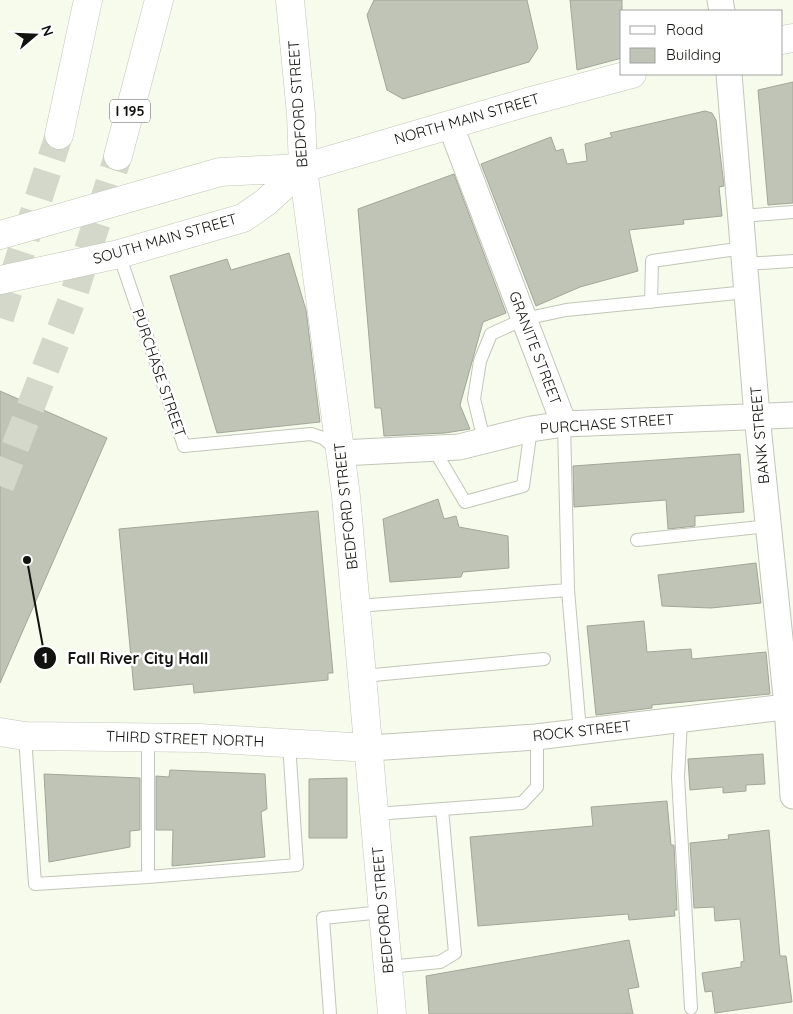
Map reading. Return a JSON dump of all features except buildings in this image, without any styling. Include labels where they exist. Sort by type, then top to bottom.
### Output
[{"type":"main road","name":"I 195","points":[[118,156],[159,0]]},
{"type":"main road","points":[[143,65],[169,0]]},
{"type":"main road","name":"BEDFORD STREET","points":[[290,0],[301,114],[302,168],[341,453],[357,606],[392,1014]]},
{"type":"main road","points":[[60,135],[86,5]]},
{"type":"main road","name":"NORTH MAIN STREET","points":[[302,168],[450,124],[628,75]]},
{"type":"main road","points":[[0,236],[220,172],[302,168]]},
{"type":"main road","name":"SOUTH MAIN STREET","points":[[0,280],[119,254],[243,218],[266,202],[302,168]]},
{"type":"main road","name":"THIRD STREET NORTH","points":[[12,734],[289,743],[370,748]]},
{"type":"street","name":"BANK STREET","points":[[729,75],[757,416],[790,706],[793,788]]},
{"type":"street","name":"GRANITE STREET","points":[[450,124],[564,424]]},
{"type":"street","name":"PURCHASE STREET","points":[[341,453],[459,447],[564,424],[793,415]]},
{"type":"street","name":"ROCK STREET","points":[[370,748],[580,732],[790,706]]},
{"type":"lane","points":[[741,216],[793,212]]},
{"type":"lane","name":"PURCHASE STREET","points":[[119,254],[184,446],[311,434],[323,438],[341,453]]},
{"type":"lane","points":[[651,302],[652,261],[745,256],[793,261]]},
{"type":"lane","points":[[484,440],[474,399],[480,361],[491,334],[524,319],[566,310],[747,292]]},
{"type":"lane","name":"GRANITE STREET","points":[[564,424],[568,590],[580,732]]},
{"type":"lane","points":[[433,448],[465,502],[523,486],[531,430]]},
{"type":"lane","points":[[637,540],[769,526]]},
{"type":"lane","points":[[357,606],[568,590]]},
{"type":"lane","points":[[363,676],[544,659]]},
{"type":"lane","points":[[681,720],[678,777],[691,1008]]},
{"type":"lane","points":[[12,734],[35,884],[148,878],[297,865],[289,743]]},
{"type":"lane","points":[[376,814],[522,803],[537,787],[537,736]]},
{"type":"lane","points":[[148,738],[148,878]]},
{"type":"lane","points":[[388,967],[440,962],[455,953],[442,809]]},
{"type":"lane","points":[[330,1014],[323,918],[384,912]]},
{"type":"tunnel","points":[[0,318],[59,135]]},
{"type":"tunnel","points":[[0,486],[72,300],[118,156]]},
{"type":"place","name":"Fall River City Hall","points":[[27,560]]}]
